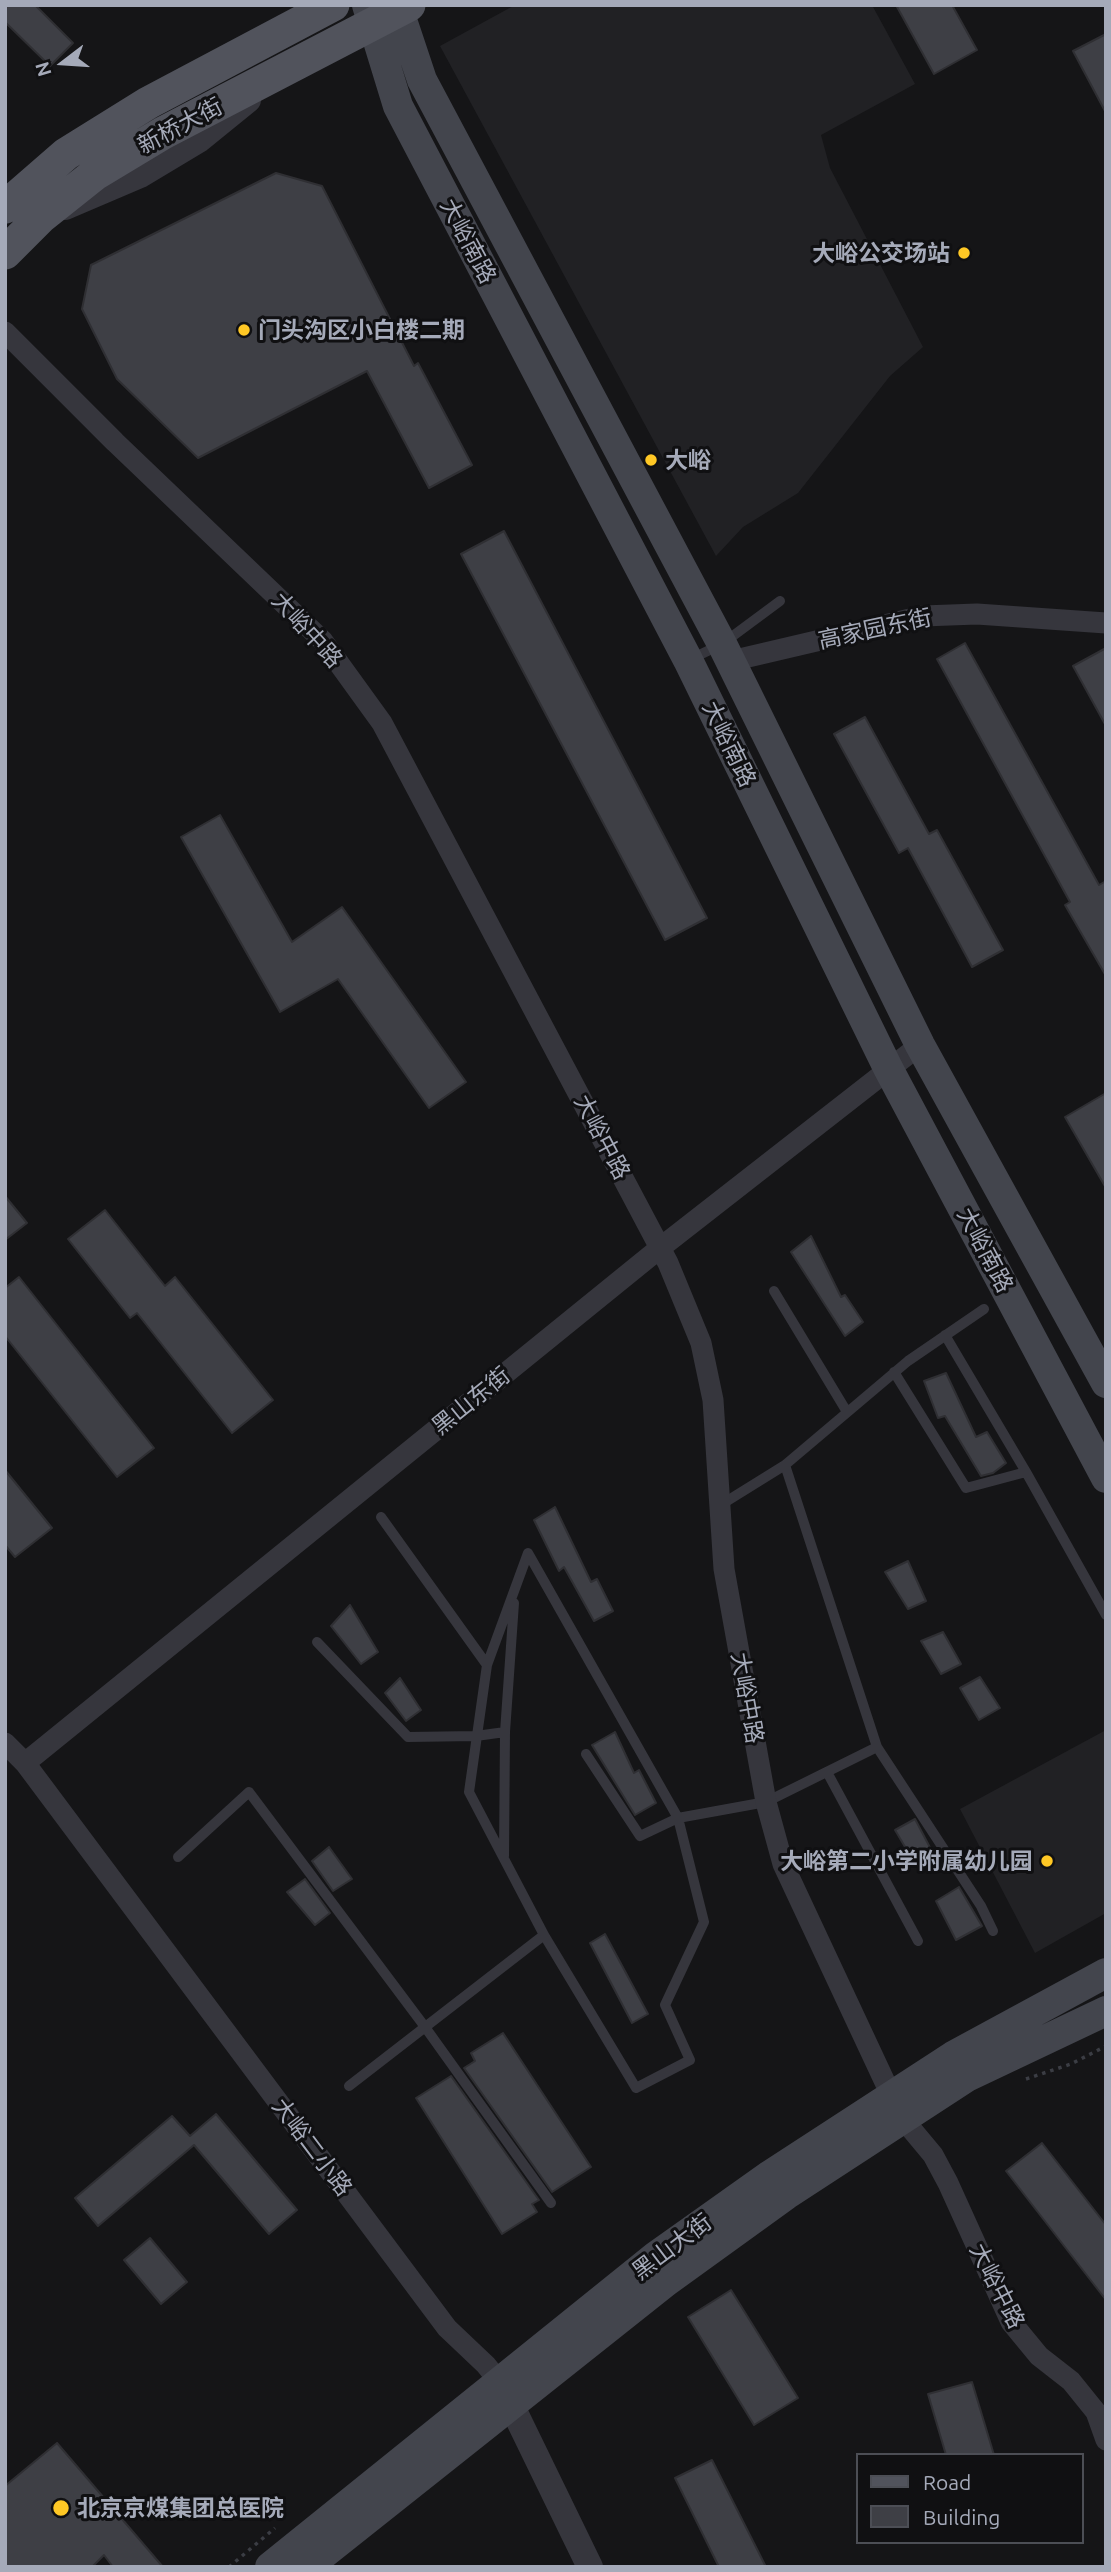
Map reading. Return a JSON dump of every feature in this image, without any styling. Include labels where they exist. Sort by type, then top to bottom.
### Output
[{"type":"main road","name":"新桥大街","points":[[5,206],[66,154],[137,110],[333,5]]},
{"type":"main road","name":"新桥大街","points":[[5,253],[41,217],[95,174],[163,133],[282,74],[389,10]]},
{"type":"main road","name":"大峪南路","points":[[389,10],[422,80],[726,652],[920,1045],[1106,1383]]},
{"type":"main road","name":"大峪南路","points":[[389,10],[398,106],[688,660],[888,1068],[1106,1478]]},
{"type":"main road","name":"黑山大街","points":[[270,2567],[786,2195],[897,2107],[953,2056],[1106,1973]]},
{"type":"main road","name":"黑山大街","points":[[897,2107],[1106,2011]]},
{"type":"main road","name":"黑山大街","points":[[307,2567],[507,2394]]},
{"type":"street","name":"大峪中路","points":[[5,332],[115,442],[322,640],[375,713],[660,1248],[701,1343],[713,1401],[724,1569],[766,1802],[783,1864],[897,2107],[938,2165],[1011,2322],[1039,2356],[1071,2381],[1096,2412],[1106,2440]]},
{"type":"street","name":"高家园东街","points":[[726,652],[923,616],[977,614],[1106,624]]},
{"type":"street","name":"黑山东街","points":[[25,1763],[660,1248],[920,1045]]},
{"type":"street","name":"大峪二小路","points":[[5,1744],[25,1763],[447,2328],[486,2365],[507,2394],[590,2567]]},
{"type":"lane","points":[[688,660],[726,652],[780,601]]},
{"type":"lane","points":[[774,1291],[847,1412]]},
{"type":"lane","points":[[719,1506],[785,1465],[894,1372],[984,1309]]},
{"type":"lane","points":[[945,1335],[1106,1615]]},
{"type":"lane","points":[[894,1372],[966,1488],[1026,1472]]},
{"type":"lane","points":[[785,1465],[877,1747],[981,1906],[993,1931]]},
{"type":"lane","points":[[381,1517],[487,1665]]},
{"type":"lane","points":[[528,1553],[678,1818],[704,1923],[665,2005],[690,2060],[636,2088],[544,1935],[469,1792],[487,1665],[515,1589],[528,1553]]},
{"type":"lane","points":[[504,1859],[505,1732],[515,1589]]},
{"type":"lane","points":[[317,1642],[408,1737],[476,1736],[505,1732]]},
{"type":"lane","points":[[586,1754],[640,1836],[678,1818],[766,1802],[877,1747]]},
{"type":"lane","points":[[827,1772],[918,1941]]},
{"type":"lane","points":[[178,1857],[249,1792],[425,2027],[551,2203]]},
{"type":"lane","points":[[349,2086],[544,1935]]},
{"type":"path","points":[[1022,2080],[1071,2064],[1106,2046]]},
{"type":"shaded area","points":[[515,5],[872,5],[915,84],[821,135],[830,168],[923,347],[890,376],[798,493],[743,527],[716,556],[440,46]]},
{"type":"shaded area","name":"大峪第二小学附属幼儿园","points":[[1106,1730],[1106,1913],[1035,1953],[960,1809]]},
{"type":"building","points":[[5,5],[35,5],[73,43],[50,66],[5,22]]},
{"type":"building","points":[[896,5],[952,5],[977,50],[934,74]]},
{"type":"building","points":[[1106,34],[1106,113],[1073,51]]},
{"type":"building","name":"门头沟区小白楼二期","points":[[276,173],[322,186],[414,366],[418,363],[472,465],[429,488],[367,371],[198,458],[117,379],[82,309],[91,265]]},
{"type":"building","points":[[504,531],[707,918],[665,940],[461,554]]},
{"type":"building","points":[[965,643],[1099,885],[1106,881],[1106,976],[1065,905],[1070,902],[937,659]]},
{"type":"building","points":[[1106,648],[1106,726],[1073,666]]},
{"type":"building","points":[[865,717],[929,834],[937,830],[1003,950],[972,967],[908,848],[899,853],[834,734]]},
{"type":"building","points":[[220,815],[292,942],[342,907],[466,1082],[429,1108],[338,979],[280,1012],[181,837]]},
{"type":"building","points":[[1106,1093],[1106,1188],[1065,1117]]},
{"type":"building","points":[[5,1196],[27,1223],[5,1240]]},
{"type":"building","points":[[105,1210],[165,1286],[175,1277],[273,1400],[232,1433],[137,1313],[130,1318],[68,1239]]},
{"type":"building","points":[[811,1236],[841,1297],[845,1295],[863,1322],[845,1336],[791,1252]]},
{"type":"building","points":[[19,1277],[154,1448],[117,1477],[5,1336],[5,1288]]},
{"type":"building","points":[[946,1373],[976,1437],[987,1432],[1006,1463],[993,1473],[981,1476],[945,1416],[938,1418],[924,1381]]},
{"type":"building","points":[[5,1470],[52,1528],[15,1557],[5,1545]]},
{"type":"building","points":[[555,1507],[591,1582],[597,1579],[613,1611],[594,1621],[564,1567],[559,1571],[534,1520]]},
{"type":"building","points":[[908,1561],[926,1601],[908,1609],[885,1572]]},
{"type":"building","points":[[350,1605],[378,1652],[361,1664],[331,1626]]},
{"type":"building","points":[[943,1632],[961,1664],[941,1674],[921,1641]]},
{"type":"building","points":[[980,1677],[1000,1708],[979,1720],[960,1688]]},
{"type":"building","points":[[400,1678],[421,1710],[406,1721],[385,1693]]},
{"type":"building","points":[[615,1732],[634,1773],[639,1770],[656,1803],[635,1815],[592,1745]]},
{"type":"building","points":[[915,1819],[935,1857],[917,1867],[895,1830]]},
{"type":"building","points":[[329,1847],[352,1879],[333,1891],[312,1861]]},
{"type":"building","points":[[305,1879],[330,1913],[315,1925],[287,1892]]},
{"type":"building","points":[[959,1887],[982,1926],[956,1940],[936,1901]]},
{"type":"building","points":[[605,1934],[648,2014],[632,2023],[590,1943]]},
{"type":"building","points":[[503,2033],[591,2167],[552,2192],[464,2068],[475,2061],[471,2053]]},
{"type":"building","points":[[451,2076],[539,2200],[532,2204],[537,2212],[502,2234],[416,2098]]},
{"type":"building","points":[[216,2114],[297,2210],[269,2234],[194,2145],[98,2226],[75,2198],[172,2116],[190,2136]]},
{"type":"building","points":[[1042,2143],[1106,2225],[1106,2300],[1006,2171]]},
{"type":"building","points":[[150,2238],[187,2282],[161,2304],[124,2260]]},
{"type":"building","points":[[731,2290],[798,2398],[754,2425],[688,2317]]},
{"type":"building","points":[[972,2382],[993,2453],[945,2453],[928,2394]]},
{"type":"building","name":"北京京煤集团总医院","points":[[57,2443],[163,2567],[113,2567],[104,2555],[92,2567],[5,2567],[5,2486]]},
{"type":"building","points":[[712,2460],[766,2567],[719,2567],[675,2478]]},
{"type":"place","name":"大峪公交场站","points":[[964,253]]},
{"type":"place","name":"门头沟区小白楼二期","points":[[244,330]]},
{"type":"place","name":"大峪","points":[[651,460]]},
{"type":"place","name":"大峪第二小学附属幼儿园","points":[[1047,1861]]},
{"type":"place","name":"北京京煤集团总医院","points":[[61,2508]]}]
